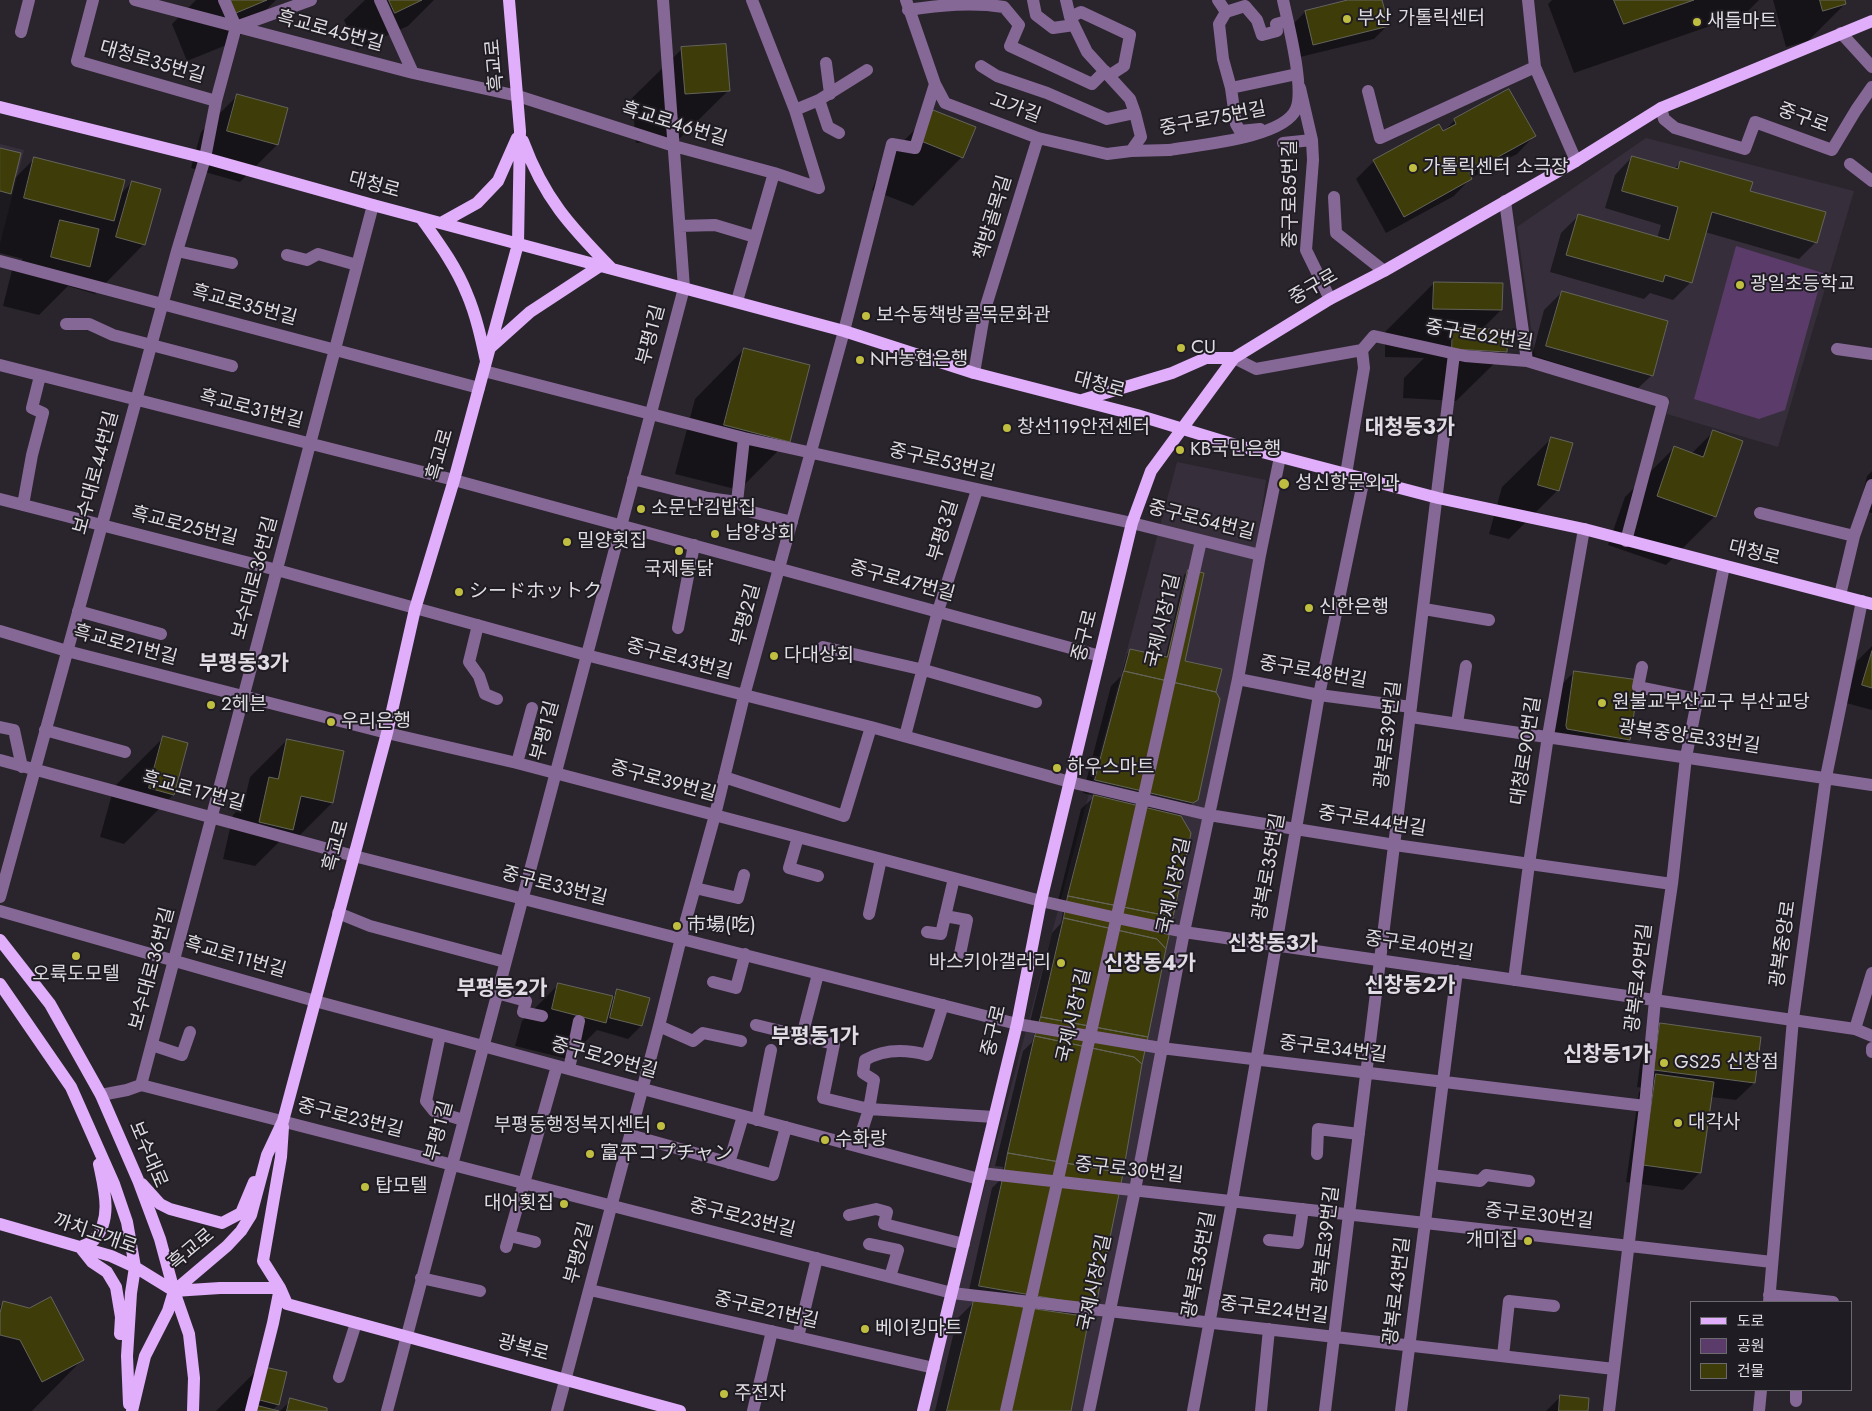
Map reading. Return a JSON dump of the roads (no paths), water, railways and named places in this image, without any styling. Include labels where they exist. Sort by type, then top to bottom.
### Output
[{"type":"main road","name":"흑교로","points":[[130,1411],[145,1356],[168,1311],[174,1291],[228,1246],[241,1231],[251,1215],[267,1155],[283,1121],[387,733],[415,609],[454,480],[491,347],[518,244],[520,131],[509,0]]},
{"type":"main road","name":"중구로","points":[[923,1411],[1017,1024],[1041,901],[1132,523],[1151,471],[1234,358],[1330,299],[1384,271],[1576,161],[1661,108],[1841,33],[1872,22]]},
{"type":"main road","name":"대청로","points":[[0,108],[205,158],[421,218],[737,301],[844,331],[974,373],[1082,400],[1280,457],[1438,498],[1584,529],[1867,603]]},
{"type":"main road","points":[[441,223],[477,203],[498,181],[520,131]]},
{"type":"main road","points":[[491,347],[530,312],[606,267],[565,219],[545,191],[531,163],[520,131]]},
{"type":"main road","points":[[421,218],[449,258],[467,293],[479,330],[485,366]]},
{"type":"main road","points":[[1082,400],[1172,373],[1206,358],[1234,358]]},
{"type":"main road","name":"보수대로","points":[[0,940],[50,1004],[101,1095],[138,1180],[160,1239],[174,1291],[189,1334],[194,1378],[193,1411]]},
{"type":"main road","points":[[0,984],[71,1087],[114,1184],[127,1222],[135,1267],[131,1293],[127,1356],[130,1411]]},
{"type":"main road","name":"흑교로","points":[[280,1288],[263,1261],[281,1157],[283,1121]]},
{"type":"main road","points":[[92,1135],[104,1187],[106,1212],[102,1228],[93,1241],[80,1247],[92,1262],[107,1272],[116,1287],[121,1317],[119,1355],[122,1392],[130,1411]]},
{"type":"main road","points":[[138,1180],[160,1204],[170,1209],[222,1223],[241,1213],[247,1195],[267,1155]]},
{"type":"main road","name":"까치고개로","points":[[0,1224],[111,1256],[135,1267],[174,1291]]},
{"type":"main road","points":[[174,1291],[220,1288],[280,1288],[251,1411]]},
{"type":"main road","name":"광복로","points":[[280,1288],[287,1304],[665,1409],[680,1411]]},
{"type":"street","points":[[21,32],[29,0]]},
{"type":"street","name":"대청로35번길","points":[[93,0],[77,61],[216,101]]},
{"type":"street","name":"흑교로45번길","points":[[134,0],[413,73],[518,96]]},
{"type":"street","points":[[224,0],[236,27],[311,0]]},
{"type":"street","points":[[380,0],[413,73]]},
{"type":"street","name":"부평1길","points":[[387,1411],[405,1336],[684,288],[663,0]]},
{"type":"street","points":[[752,0],[795,110],[824,97],[867,70]]},
{"type":"street","points":[[1033,0],[1036,15],[1053,28],[1072,21]]},
{"type":"street","points":[[1066,0],[1072,21],[1087,52],[1130,99],[1141,137],[1130,150]]},
{"type":"street","points":[[1218,0],[1226,12]]},
{"type":"street","name":"중구로75번길","points":[[1130,150],[1168,150],[1251,136],[1272,130],[1286,122],[1296,109],[1298,80],[1283,0]]},
{"type":"street","points":[[1528,0],[1535,67],[1576,161]]},
{"type":"street","name":"고가길","points":[[1072,21],[1081,12],[1130,35],[1124,66],[1108,73],[1092,84],[1010,46],[1019,25],[1004,7],[983,2],[907,5],[935,84],[945,103],[1038,138],[1107,154],[1130,150]]},
{"type":"street","points":[[1270,134],[1259,128],[1240,131],[1236,124],[1231,88],[1223,59],[1219,24],[1226,12],[1246,6],[1257,20],[1262,35],[1277,31],[1276,24],[1287,21]]},
{"type":"street","name":"대청로35번길","points":[[205,158],[216,101],[236,27]]},
{"type":"street","points":[[1841,33],[1872,67]]},
{"type":"street","points":[[826,63],[824,97],[828,127],[839,133]]},
{"type":"street","name":"고가길","points":[[981,66],[997,76],[1047,93],[1107,119],[1135,113]]},
{"type":"street","points":[[1368,91],[1380,138],[1535,67]]},
{"type":"street","points":[[1231,88],[1298,80]]},
{"type":"street","name":"중구로85번길","points":[[1298,80],[1312,140],[1313,160],[1306,250],[1330,299]]},
{"type":"street","points":[[844,331],[892,144],[915,148],[935,84]]},
{"type":"street","name":"중구로","points":[[1661,108],[1664,119],[1675,128],[1746,148],[1755,122],[1832,150],[1872,87]]},
{"type":"street","name":"흑교로46번길","points":[[518,96],[674,146],[774,173],[820,188],[795,110]]},
{"type":"street","name":"책방골목길","points":[[974,373],[985,309],[1038,138]]},
{"type":"street","points":[[1282,143],[1312,140]]},
{"type":"street","name":"보수대로44번길","points":[[0,897],[162,304],[205,158]]},
{"type":"street","points":[[1850,164],[1872,180]]},
{"type":"street","points":[[737,301],[774,173]]},
{"type":"street","name":"중구로","points":[[1334,198],[1336,233],[1384,271]]},
{"type":"street","points":[[1505,201],[1527,360]]},
{"type":"street","name":"보수대로36번길","points":[[142,1085],[373,205]]},
{"type":"street","points":[[680,226],[715,225],[756,237]]},
{"type":"street","points":[[177,251],[232,263]]},
{"type":"street","points":[[287,255],[307,260],[318,254],[357,265]]},
{"type":"street","name":"흑교로35번길","points":[[0,261],[479,388]]},
{"type":"street","points":[[66,324],[89,324],[113,335],[232,366]]},
{"type":"street","name":"부평2길","points":[[557,1411],[643,1089],[681,938],[696,888],[744,696],[844,331]]},
{"type":"street","name":"중구로62번길","points":[[1234,358],[1256,369],[1362,350],[1374,336],[1454,354],[1527,360],[1663,402],[1626,541]]},
{"type":"street","points":[[1837,349],[1872,354]]},
{"type":"street","points":[[1346,474],[1364,368],[1362,350]]},
{"type":"street","points":[[1438,498],[1454,354]]},
{"type":"street","name":"흑교로31번길","points":[[0,365],[454,480]]},
{"type":"street","name":"중구로53번길","points":[[485,366],[650,414],[744,438],[1132,523]]},
{"type":"street","points":[[23,505],[32,455],[43,413],[32,408],[40,376]]},
{"type":"street","points":[[737,502],[744,438]]},
{"type":"street","name":"국제시장2길","points":[[1089,1411],[1135,1190],[1184,932],[1238,679],[1280,457]]},
{"type":"street","name":"광복로35번길","points":[[1193,1411],[1232,1201],[1319,695],[1364,478]]},
{"type":"street","points":[[633,479],[708,498],[737,502],[752,512],[792,522]]},
{"type":"street","name":"중구로47번길","points":[[454,480],[1100,656]]},
{"type":"street","points":[[1840,595],[1854,536],[1872,485]]},
{"type":"street","name":"부평3길","points":[[905,736],[924,670],[938,611],[976,490]]},
{"type":"street","name":"광복로39번길","points":[[1325,1411],[1438,498]]},
{"type":"street","name":"흑교로25번길","points":[[0,499],[277,570],[415,609]]},
{"type":"street","points":[[1760,513],[1854,536]]},
{"type":"street","name":"중구로54번길","points":[[1132,523],[1260,555]]},
{"type":"street","name":"대청로90번길","points":[[1514,980],[1548,736],[1584,529]]},
{"type":"street","name":"국제시장1길","points":[[1006,1411],[1201,541]]},
{"type":"street","points":[[678,628],[694,545]]},
{"type":"street","name":"광복로49번길","points":[[1608,1411],[1645,1106],[1655,1000],[1672,884],[1686,757],[1724,566]]},
{"type":"street","name":"광복중앙로","points":[[1817,1301],[1769,1298],[1793,1019],[1826,777],[1867,603]]},
{"type":"street","name":"중구로43번길","points":[[415,609],[744,696],[871,727],[1070,782]]},
{"type":"street","points":[[1424,609],[1489,620]]},
{"type":"street","points":[[78,610],[160,634]]},
{"type":"street","points":[[478,625],[469,662],[479,676],[486,694],[497,699]]},
{"type":"street","name":"흑교로21번길","points":[[0,631],[387,733]]},
{"type":"street","points":[[822,647],[924,670],[1036,702]]},
{"type":"street","points":[[1457,723],[1466,666]]},
{"type":"street","points":[[1642,667],[1638,687],[1697,699]]},
{"type":"street","name":"중구로48번길","points":[[1238,679],[1411,712]]},
{"type":"street","points":[[517,763],[532,708]]},
{"type":"street","name":"광복중앙로33번길","points":[[1411,712],[1457,723],[1872,785]]},
{"type":"street","points":[[0,727],[14,730],[22,767]]},
{"type":"street","points":[[724,777],[844,816],[871,727]]},
{"type":"street","points":[[45,730],[126,752]]},
{"type":"street","name":"중구로39번길","points":[[387,733],[517,763],[1041,901]]},
{"type":"street","name":"흑교로17번길","points":[[0,760],[354,856]]},
{"type":"street","name":"중구로44번길","points":[[1070,782],[1209,815],[1395,845],[1672,884]]},
{"type":"street","points":[[798,837],[789,868],[818,876]]},
{"type":"street","name":"중구로33번길","points":[[354,856],[1017,1024]]},
{"type":"street","points":[[869,914],[881,859]]},
{"type":"street","points":[[696,888],[738,898],[744,875]]},
{"type":"street","points":[[927,932],[941,934],[954,878]]},
{"type":"street","name":"중구로40번길","points":[[1041,901],[1184,932],[1793,1019],[1855,1029],[1872,1036]]},
{"type":"street","name":"흑교로11번길","points":[[0,911],[315,1001]]},
{"type":"street","points":[[338,913],[370,926],[505,962]]},
{"type":"street","points":[[945,916],[967,920],[960,954]]},
{"type":"street","points":[[712,982],[736,988],[745,954]]},
{"type":"street","name":"광복로43번길","points":[[1402,1411],[1457,971]]},
{"type":"street","points":[[802,1036],[818,974]]},
{"type":"street","points":[[1855,1029],[1872,974]]},
{"type":"street","points":[[496,992],[526,1001],[523,1012],[542,1016]]},
{"type":"street","name":"중구로29번길","points":[[315,1001],[757,1120],[980,1176]]},
{"type":"street","points":[[857,1146],[869,1109],[874,1080],[863,1073],[865,1060],[875,1054],[894,1051],[912,1051],[927,1055],[943,1005]]},
{"type":"street","points":[[535,1242],[508,1241],[523,1183],[579,1022]]},
{"type":"street","name":"중구로34번길","points":[[1017,1024],[1161,1048],[1645,1106]]},
{"type":"street","points":[[756,1025],[834,1044],[822,1098],[869,1109],[994,1117]]},
{"type":"street","points":[[659,1026],[693,1041],[703,1033],[741,1041]]},
{"type":"street","name":"보수대로36번길","points":[[152,1045],[182,1055],[190,1032]]},
{"type":"street","points":[[440,1034],[426,1101],[434,1111],[463,1120]]},
{"type":"street","points":[[757,1120],[771,1050]]},
{"type":"street","points":[[101,1095],[142,1085]]},
{"type":"street","name":"중구로23번길","points":[[142,1085],[952,1293]]},
{"type":"street","points":[[729,1163],[744,1116]]},
{"type":"street","points":[[630,1135],[772,1175],[786,1127]]},
{"type":"street","points":[[1317,1154],[1318,1129],[1359,1134]]},
{"type":"street","points":[[1431,1175],[1480,1181],[1486,1174],[1529,1181]]},
{"type":"street","name":"중구로30번길","points":[[980,1176],[1057,1181],[1772,1262]]},
{"type":"street","points":[[849,1215],[876,1209],[887,1212],[884,1224],[964,1244]]},
{"type":"street","points":[[1269,1240],[1298,1243],[1303,1209]]},
{"type":"street","points":[[869,1244],[898,1250],[890,1277]]},
{"type":"street","points":[[798,1337],[817,1258]]},
{"type":"street","points":[[421,1278],[480,1291]]},
{"type":"street","name":"중구로21번길","points":[[590,1290],[934,1368]]},
{"type":"street","name":"중구로24번길","points":[[952,1293],[1614,1369]]},
{"type":"street","points":[[1503,1356],[1509,1301],[1554,1306]]},
{"type":"street","points":[[339,1377],[356,1323]]},
{"type":"street","points":[[1261,1411],[1269,1329]]},
{"type":"street","points":[[753,1411],[772,1331]]},
{"type":"street","points":[[1759,1411],[1762,1391]]},
{"type":"place","name":"부산 가톨릭센터","points":[[1347,19]]},
{"type":"place","name":"새들마트","points":[[1697,22]]},
{"type":"place","name":"가톨릭센터 소극장","points":[[1413,168]]},
{"type":"place","name":"광일초등학교","points":[[1740,285]]},
{"type":"place","name":"보수동책방골목문화관","points":[[866,316]]},
{"type":"place","name":"CU","points":[[1181,348]]},
{"type":"place","name":"NH농협은행","points":[[860,360]]},
{"type":"place","name":"창선119안전센터","points":[[1007,428]]},
{"type":"place","name":"KB국민은행","points":[[1180,450]]},
{"type":"place","name":"성신항문외과","points":[[1284,484]]},
{"type":"place","name":"소문난김밥집","points":[[641,509]]},
{"type":"place","name":"남양상회","points":[[715,534]]},
{"type":"place","name":"밀양횟집","points":[[567,542]]},
{"type":"place","name":"국제통닭","points":[[679,551]]},
{"type":"place","name":"シードホットク","points":[[459,592]]},
{"type":"place","name":"신한은행","points":[[1309,608]]},
{"type":"place","name":"다대상회","points":[[774,656]]},
{"type":"place","name":"원불교부산교구 부산교당","points":[[1602,703]]},
{"type":"place","name":"2헤븐","points":[[211,705]]},
{"type":"place","name":"우리은행","points":[[331,722]]},
{"type":"place","name":"하우스마트","points":[[1057,768]]},
{"type":"place","name":"市場(吃)","points":[[677,926]]},
{"type":"place","name":"오륙도모텔","points":[[76,956]]},
{"type":"place","name":"바스키아갤러리","points":[[1061,963]]},
{"type":"place","name":"GS25 신창점","points":[[1664,1063]]},
{"type":"place","name":"대각사","points":[[1678,1123]]},
{"type":"place","name":"부평동행정복지센터","points":[[661,1126]]},
{"type":"place","name":"수화랑","points":[[825,1140]]},
{"type":"place","name":"富平コプチャン","points":[[590,1154]]},
{"type":"place","name":"탑모텔","points":[[365,1187]]},
{"type":"place","name":"대어횟집","points":[[564,1204]]},
{"type":"place","name":"개미집","points":[[1528,1241]]},
{"type":"place","name":"베이킹마트","points":[[865,1329]]},
{"type":"place","name":"주전자","points":[[724,1394]]},
{"type":"district","name":"대청동3가","points":[[1410,429]]},
{"type":"district","name":"부평동3가","points":[[244,665]]},
{"type":"district","name":"신창동3가","points":[[1273,945]]},
{"type":"district","name":"신창동4가","points":[[1150,965]]},
{"type":"district","name":"신창동2가","points":[[1410,987]]},
{"type":"district","name":"부평동2가","points":[[502,990]]},
{"type":"district","name":"부평동1가","points":[[815,1038]]},
{"type":"district","name":"신창동1가","points":[[1607,1056]]}]
